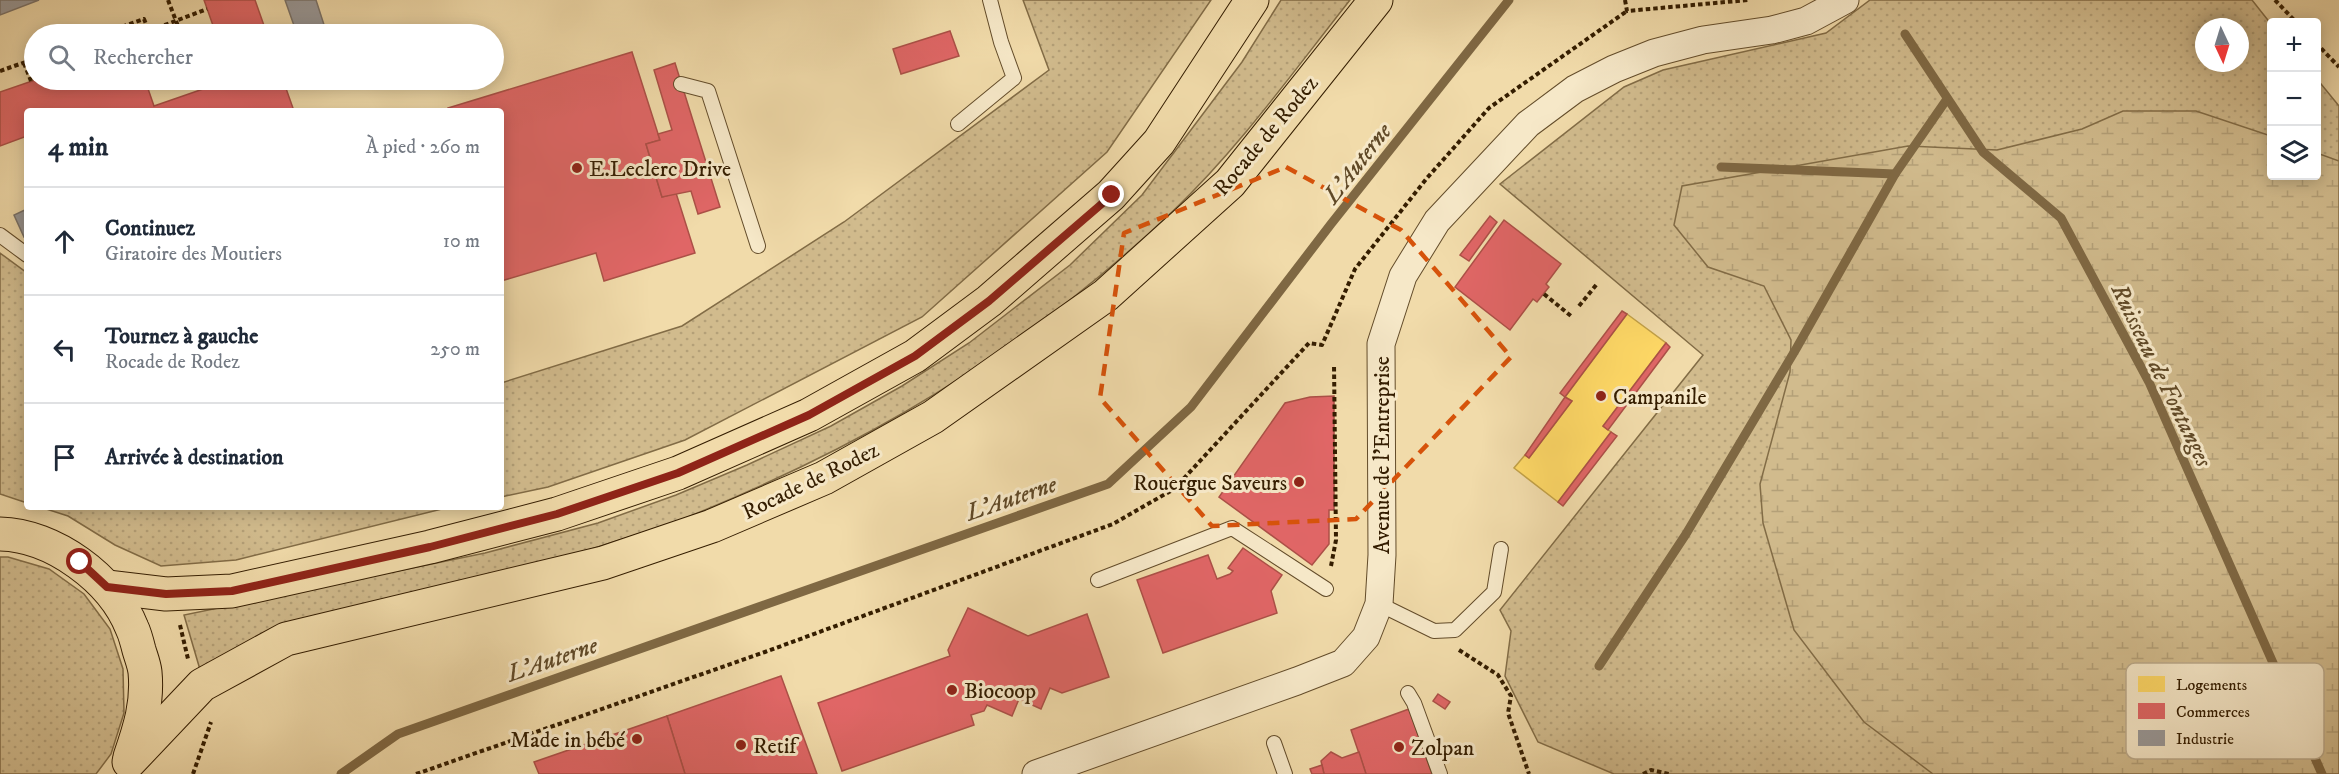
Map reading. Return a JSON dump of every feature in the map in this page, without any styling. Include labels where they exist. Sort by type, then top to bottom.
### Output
[{"type":"main road","points":[[107,587],[166,594],[232,591],[430,547],[557,514],[678,473],[809,415],[915,356],[989,301],[1112,195],[1159,142],[1252,0]]},
{"type":"main road","name":"Rocade de Rodez","points":[[125,768],[202,686],[286,639],[603,563],[712,526],[824,478],[933,417],[1106,296],[1230,183],[1376,0]]},
{"type":"main road","points":[[0,534],[11,534],[46,544],[80,562],[107,587],[132,626],[145,671],[143,718],[125,768]]},
{"type":"street","name":"Avenue de l'Entreprise","points":[[1036,774],[1343,663],[1366,637],[1378,604],[1382,555],[1381,344],[1403,276],[1437,221],[1528,124],[1575,89],[1614,69],[1654,53],[1703,40],[1772,30],[1806,21],[1845,0]]},
{"type":"lane","points":[[958,124],[1014,78],[1001,42],[990,0]]},
{"type":"lane","points":[[681,84],[708,91],[758,246]]},
{"type":"lane","points":[[0,235],[24,253]]},
{"type":"lane","points":[[1098,580],[1232,528],[1326,589]]},
{"type":"lane","points":[[1378,604],[1434,631],[1455,630],[1494,592],[1501,549]]},
{"type":"lane","points":[[1408,693],[1414,703],[1440,774]]},
{"type":"lane","points":[[1274,743],[1285,774]]},
{"type":"path","points":[[168,0],[177,24]]},
{"type":"path","points":[[1625,0],[1627,11],[1748,0]]},
{"type":"path","points":[[2275,0],[2292,18]]},
{"type":"path","points":[[168,24],[207,9]]},
{"type":"path","points":[[130,24],[144,19],[146,24]]},
{"type":"path","points":[[2321,48],[2339,67]]},
{"type":"path","points":[[0,71],[24,63]]},
{"type":"path","points":[[1579,306],[1597,284]]},
{"type":"path","points":[[1544,294],[1571,316]]},
{"type":"path","points":[[416,774],[765,651],[1113,524],[1174,489],[1309,343],[1322,345]]},
{"type":"path","points":[[1326,589],[1336,540],[1334,364]]},
{"type":"path","points":[[166,594],[178,616],[190,666],[202,686]]},
{"type":"path","points":[[1458,650],[1498,675],[1511,696],[1508,713],[1529,774]]},
{"type":"path","points":[[1643,774],[1651,770],[1669,774]]},
{"type":"highlighted area","points":[[1286,167],[1401,230],[1511,357],[1356,519],[1212,526],[1100,398],[1124,233]]},
{"type":"green space","points":[[1023,0],[1211,0],[1107,152],[922,317],[685,440],[548,487],[504,496],[504,382],[682,326],[844,222],[1049,70]]},
{"type":"green space","points":[[1281,0],[1350,0],[1243,136],[1173,211],[1111,267],[1045,319],[941,390],[820,458],[673,523],[201,673],[184,615],[485,553],[598,523],[676,495],[747,465],[831,426],[902,386],[969,343],[1070,265],[1142,195],[1242,62]]},
{"type":"green space","points":[[1870,0],[2252,0],[2267,19],[2267,180],[2321,180],[2321,84],[2339,106],[2339,774],[1614,774],[1538,742],[1505,676],[1511,631],[1500,610],[1703,355],[1500,184],[1624,87],[1663,70],[1826,33]]},
{"type":"green space","points":[[2123,111],[2196,111],[2267,135],[2267,180],[2321,180],[2321,154],[2339,161],[2339,774],[1933,774],[1864,722],[1794,630],[1763,523],[1760,484],[1790,372],[1791,340],[1764,286],[1708,267],[1674,225],[1682,186],[1908,146],[1997,150],[2082,129]]},
{"type":"green space","points":[[0,253],[24,271],[24,502],[0,494]]},
{"type":"green space","points":[[49,510],[438,510],[236,560],[161,566],[115,545],[68,516]]},
{"type":"green space","points":[[0,557],[8,557],[49,569],[84,594],[110,629],[123,669],[124,713],[111,754],[96,774],[0,774]]},
{"type":"building: Logements","points":[[1627,314],[1666,343],[1603,426],[1611,432],[1558,502],[1514,468],[1525,455],[1529,458],[1572,401],[1565,397]]},
{"type":"building: Commerces","points":[[204,0],[255,0],[263,24],[212,24]]},
{"type":"building: Commerces","points":[[950,31],[959,56],[901,74],[893,49]]},
{"type":"building: Commerces","name":"E.Leclerc Drive","points":[[632,52],[660,140],[646,144],[662,197],[676,193],[695,253],[604,281],[596,253],[504,280],[504,108],[448,108]]},
{"type":"building: Commerces","points":[[675,63],[720,207],[698,214],[691,191],[662,197],[646,144],[660,140],[658,134],[672,130],[654,70]]},
{"type":"building: Commerces","points":[[24,84],[24,90],[148,90],[154,106],[200,90],[287,90],[293,108],[24,108],[24,137],[0,146],[0,92]]},
{"type":"building: Commerces","points":[[1490,216],[1497,222],[1469,261],[1460,255]]},
{"type":"building: Commerces","points":[[1504,220],[1561,264],[1546,284],[1549,287],[1537,302],[1533,299],[1510,330],[1455,287]]},
{"type":"building: Commerces","points":[[1622,311],[1627,314],[1565,397],[1560,393]]},
{"type":"building: Commerces","points":[[1666,343],[1670,347],[1608,430],[1603,426]]},
{"type":"building: Commerces","points":[[1334,396],[1334,510],[1329,510],[1329,544],[1312,565],[1219,497],[1285,403],[1310,397]]},
{"type":"building: Commerces","points":[[1565,397],[1572,401],[1529,458],[1525,455]]},
{"type":"building: Commerces","points":[[1611,432],[1617,436],[1563,506],[1558,502]]},
{"type":"building: Commerces","points":[[1243,548],[1282,575],[1271,591],[1277,613],[1163,653],[1137,580],[1208,555],[1217,579],[1233,571],[1228,568]]},
{"type":"building: Commerces","name":"Biocoop","points":[[968,608],[1028,636],[1087,614],[1109,677],[1062,693],[1050,688],[1041,709],[1019,699],[1012,716],[987,705],[984,711],[971,715],[974,725],[842,771],[818,703],[950,656],[948,650]]},
{"type":"building: Commerces","name":"Retif","points":[[781,676],[817,774],[685,774],[667,716]]},
{"type":"building: Commerces","points":[[1438,694],[1450,702],[1445,709],[1433,701]]},
{"type":"building: Commerces","points":[[1409,709],[1432,774],[1366,774],[1351,730]]},
{"type":"building: Commerces","name":"Made in bébé","points":[[667,716],[685,774],[539,774],[534,762]]},
{"type":"building: Commerces","points":[[1331,752],[1342,758],[1359,752],[1366,774],[1324,774],[1321,761]]},
{"type":"building: Commerces","points":[[1322,765],[1324,774],[1312,774],[1310,769]]},
{"type":"building: Industrie","points":[[0,0],[39,0],[0,15]]},
{"type":"building: Industrie","points":[[285,0],[316,0],[324,24],[293,24]]},
{"type":"building: Industrie","points":[[24,210],[24,237],[14,215]]},
{"type":"waterway","name":"L'Auterne","points":[[341,774],[398,734],[1108,484],[1191,407],[1331,224],[1509,0]]},
{"type":"waterway","name":"Ruisseau de Fontanges","points":[[1905,34],[1983,152],[2061,218],[2149,382],[2273,663]]},
{"type":"waterway","points":[[1599,666],[1686,534],[1796,349],[1895,174],[1947,99]]},
{"type":"waterway","points":[[1721,167],[1895,174]]},
{"type":"waterway","name":"Ruisseau de Fontanges","points":[[2315,759],[2322,774]]},
{"type":"place","name":"E.Leclerc Drive","points":[[577,168]]},
{"type":"place","name":"Campanile","points":[[1601,396]]},
{"type":"place","name":"Rouergue Saveurs","points":[[1299,482]]},
{"type":"place","name":"Biocoop","points":[[952,690]]},
{"type":"place","name":"Made in bébé","points":[[637,739]]},
{"type":"place","name":"Retif","points":[[741,745]]},
{"type":"place","name":"Zolpan","points":[[1399,747]]},
{"type":"route","points":[[80,562],[107,587],[166,594],[232,591],[430,547],[557,514],[678,473],[809,415],[915,356],[989,301],[1112,195]]}]
